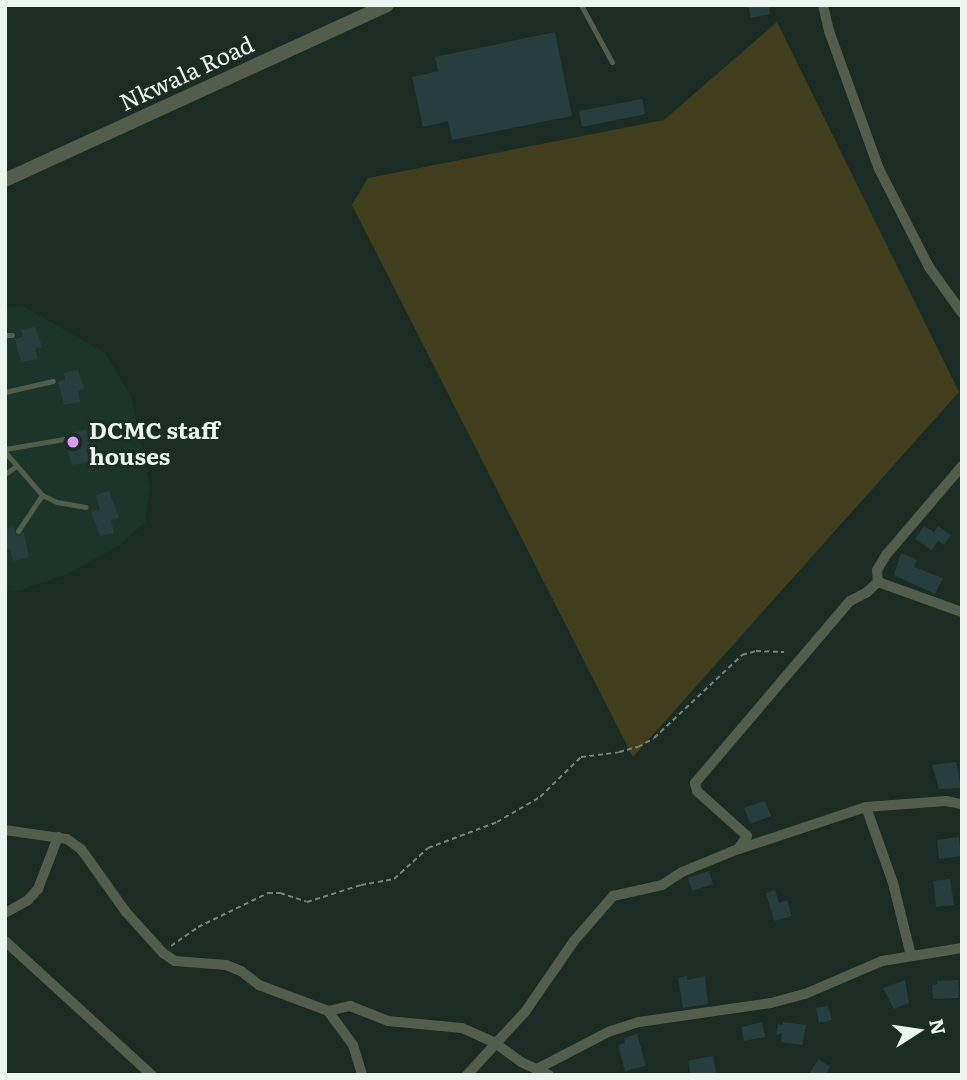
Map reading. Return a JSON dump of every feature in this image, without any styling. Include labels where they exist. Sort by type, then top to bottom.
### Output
[{"type":"street","name":"Nkwala Road","points":[[5,180],[387,5]]},
{"type":"street","points":[[823,5],[829,31],[879,169],[929,267],[962,313]]},
{"type":"street","points":[[878,583],[877,570],[886,555],[962,466]]},
{"type":"street","points":[[878,583],[962,612]]},
{"type":"street","points":[[738,849],[747,836],[697,791],[695,783],[850,601],[878,583]]},
{"type":"street","points":[[467,1075],[525,1012],[574,941],[613,896],[662,885],[682,872],[738,849],[866,807],[946,801],[962,804]]},
{"type":"street","points":[[866,807],[893,883],[911,956]]},
{"type":"street","points":[[5,830],[68,839],[81,849],[126,912],[163,953],[175,961],[226,965],[241,971],[259,985],[328,1011],[350,1006],[388,1021],[452,1025],[495,1043],[521,1062],[549,1075]]},
{"type":"street","points":[[5,913],[28,900],[38,889],[58,837]]},
{"type":"street","points":[[5,942],[152,1075]]},
{"type":"street","points":[[539,1072],[608,1032],[639,1022],[771,1003],[805,994],[882,961],[962,948]]},
{"type":"street","points":[[328,1011],[352,1045],[362,1075]]},
{"type":"lane","points":[[581,5],[612,62]]},
{"type":"lane","points":[[5,392],[53,381]]},
{"type":"lane","points":[[64,439],[5,451],[15,467],[42,495],[57,502],[86,507]]},
{"type":"lane","points":[[5,474],[15,467]]},
{"type":"lane","points":[[19,531],[42,495]]},
{"type":"path","points":[[163,953],[198,927],[268,893],[280,893],[307,902],[361,885],[394,879],[428,848],[497,822],[540,797],[581,757],[639,747],[654,737],[742,655],[756,651],[784,652]]},
{"type":"shaded area","points":[[777,22],[959,392],[633,757],[352,205],[368,178],[664,120]]},
{"type":"shaded area","name":"DCMC staff houses","points":[[23,306],[105,353],[131,396],[150,487],[145,522],[120,545],[68,574],[14,592],[5,590],[5,307]]},
{"type":"building","points":[[748,5],[769,5],[770,14],[751,18]]},
{"type":"building","points":[[555,32],[572,116],[452,140],[448,121],[423,127],[412,77],[438,71],[435,57]]},
{"type":"building","points":[[642,99],[645,114],[582,127],[579,111]]},
{"type":"building","points":[[35,327],[42,347],[35,348],[38,359],[21,362],[15,339],[23,337],[21,330]]},
{"type":"building","points":[[78,370],[84,389],[78,391],[80,402],[64,405],[58,381],[65,380],[64,373]]},
{"type":"building","points":[[86,430],[92,449],[86,450],[89,462],[72,465],[66,444],[74,439],[72,432]]},
{"type":"building","points":[[109,491],[119,518],[111,520],[114,533],[100,536],[91,512],[100,510],[96,495]]},
{"type":"building","points":[[924,526],[934,532],[938,526],[951,535],[944,545],[938,541],[932,550],[915,539]]},
{"type":"building","points":[[14,527],[16,536],[24,533],[29,557],[13,561],[10,549],[5,549],[5,529]]},
{"type":"building","points":[[901,553],[917,560],[914,567],[943,578],[935,594],[894,575]]},
{"type":"building","points":[[956,762],[961,788],[939,789],[932,765]]},
{"type":"building","points":[[765,801],[771,816],[750,824],[744,808]]},
{"type":"building","points":[[959,837],[961,856],[939,859],[937,840]]},
{"type":"building","points":[[709,871],[713,884],[692,891],[688,878]]},
{"type":"building","points":[[950,879],[954,905],[936,907],[933,881]]},
{"type":"building","points":[[775,890],[779,903],[787,900],[792,916],[774,921],[766,893]]},
{"type":"building","points":[[687,976],[688,980],[705,976],[708,1004],[683,1008],[678,978]]},
{"type":"building","points":[[905,980],[909,1003],[894,1009],[883,988]]},
{"type":"building","points":[[958,980],[959,998],[933,999],[932,985],[937,984],[937,981]]},
{"type":"building","points":[[828,1006],[832,1020],[819,1023],[816,1008]]},
{"type":"building","points":[[762,1022],[765,1037],[744,1041],[741,1027]]},
{"type":"building","points":[[783,1022],[806,1025],[802,1045],[781,1042],[782,1033],[776,1035],[778,1024],[783,1025]]},
{"type":"building","points":[[637,1034],[646,1066],[625,1071],[618,1045],[625,1043],[624,1038]]},
{"type":"building","points":[[713,1056],[717,1075],[691,1075],[688,1061]]},
{"type":"building","points":[[819,1059],[830,1067],[825,1075],[808,1075]]},
{"type":"place","name":"DCMC staff houses","points":[[73,442]]}]
